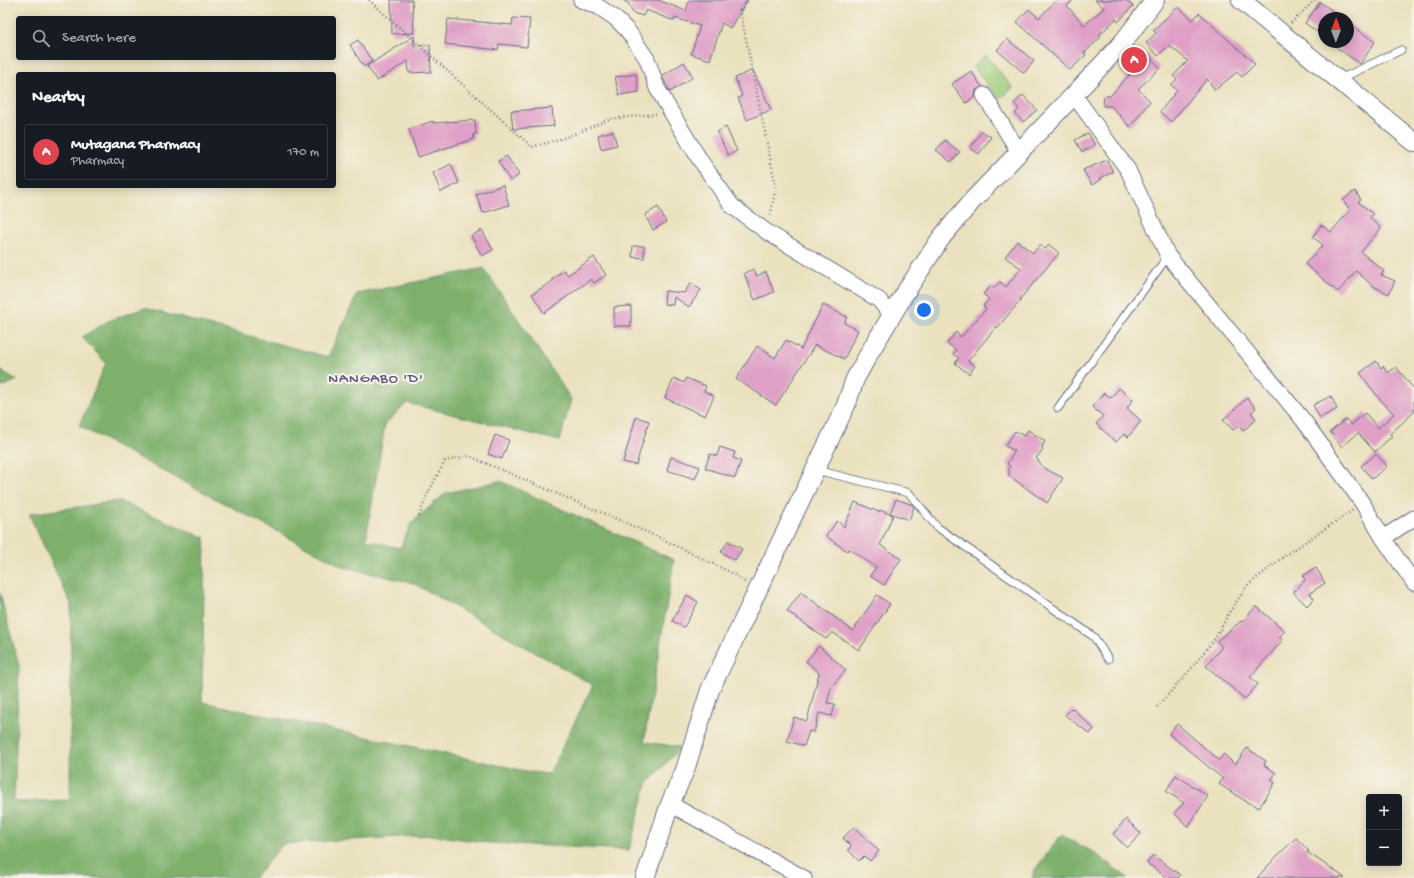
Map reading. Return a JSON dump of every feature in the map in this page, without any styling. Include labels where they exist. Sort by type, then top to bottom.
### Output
[{"type":"street","points":[[581,0],[599,7],[615,18],[628,31],[647,59],[657,88],[671,112],[700,160],[732,206],[767,232],[879,300],[891,315]]},
{"type":"street","points":[[645,878],[670,804],[685,770],[710,690],[846,405],[855,379],[891,315],[941,238],[972,201],[1123,42],[1154,0]]},
{"type":"street","points":[[1241,0],[1414,142]]},
{"type":"street","points":[[1074,95],[1128,170],[1168,256],[1304,421],[1363,504],[1383,538],[1414,583]]},
{"type":"street","points":[[984,96],[1019,152]]},
{"type":"street","points":[[1383,538],[1414,518]]},
{"type":"street","points":[[670,804],[798,877]]},
{"type":"lane","points":[[1339,80],[1401,50]]},
{"type":"lane","points":[[1058,408],[1168,256]]},
{"type":"lane","points":[[815,470],[909,494],[937,527],[1094,637],[1108,659]]},
{"type":"path","points":[[369,0],[532,147],[567,137],[610,120],[671,112]]},
{"type":"path","points":[[747,0],[740,10],[776,187],[767,232]]},
{"type":"path","points":[[1294,44],[1289,25],[1316,0]]},
{"type":"path","points":[[419,516],[427,495],[445,461],[469,456],[656,536],[732,573],[757,591]]},
{"type":"path","points":[[1157,707],[1191,669],[1216,637],[1230,611],[1248,585],[1283,557],[1363,504]]},
{"type":"green space","points":[[986,55],[1013,88],[999,99],[973,67]]},
{"type":"green space","points":[[484,268],[571,399],[560,441],[407,403],[385,424],[366,540],[400,548],[412,522],[446,493],[500,481],[674,560],[644,742],[681,747],[647,784],[629,850],[490,843],[432,835],[283,844],[254,878],[0,878],[0,593],[19,666],[14,802],[70,800],[71,604],[29,514],[119,501],[205,538],[202,702],[531,772],[549,774],[593,685],[413,583],[344,567],[79,426],[106,363],[82,337],[108,321],[144,308],[328,357],[357,294]]},
{"type":"green space","points":[[0,370],[17,380],[0,388]]},
{"type":"green space","points":[[1061,835],[1093,852],[1128,878],[1032,878],[1034,871]]},
{"type":"building","points":[[391,0],[412,0],[414,33],[392,34]]},
{"type":"building","points":[[623,0],[658,0],[686,11],[689,0],[748,0],[730,28],[722,23],[710,60],[691,54],[700,26],[675,18],[674,21],[646,10],[643,16],[633,13],[628,3]]},
{"type":"building","points":[[1056,0],[1073,0],[1067,6],[1084,25],[1104,8],[1095,0],[1126,0],[1133,6],[1118,22],[1116,19],[1099,35],[1101,37],[1084,53],[1086,55],[1070,70],[1017,22],[1029,9],[1039,18]]},
{"type":"building","points":[[1320,2],[1334,12],[1318,12],[1318,33],[1305,23]]},
{"type":"building","points":[[1178,7],[1193,20],[1199,13],[1255,64],[1242,77],[1237,72],[1215,90],[1207,79],[1171,122],[1160,112],[1177,90],[1171,85],[1177,79],[1173,76],[1188,61],[1169,45],[1158,56],[1146,43],[1156,33],[1153,30]]},
{"type":"building","points":[[513,18],[530,19],[527,47],[499,44],[498,50],[445,44],[448,19],[512,25]]},
{"type":"building","points":[[1354,27],[1375,42],[1360,64],[1337,48],[1354,48]]},
{"type":"building","points":[[414,36],[414,46],[430,45],[431,72],[409,73],[408,61],[377,81],[367,66]]},
{"type":"building","points":[[1007,39],[1034,61],[1024,73],[997,50]]},
{"type":"building","points":[[358,40],[372,61],[364,67],[350,45]]},
{"type":"building","points":[[1147,54],[1160,68],[1138,89],[1150,101],[1130,127],[1111,106],[1103,106],[1104,96],[1110,96],[1130,74],[1128,71]]},
{"type":"building","points":[[684,62],[693,77],[670,92],[662,76]]},
{"type":"building","points":[[753,70],[771,110],[747,120],[738,98],[742,96],[735,78]]},
{"type":"building","points":[[971,71],[982,87],[976,90],[975,97],[966,103],[952,84]]},
{"type":"building","points":[[636,74],[639,92],[619,95],[615,77]]},
{"type":"building","points":[[1023,95],[1037,110],[1023,122],[1015,113],[1019,109],[1014,103]]},
{"type":"building","points":[[552,108],[554,126],[513,129],[511,111]]},
{"type":"building","points":[[475,120],[476,134],[473,134],[474,139],[418,157],[409,129],[433,121],[433,123]]},
{"type":"building","points":[[726,127],[737,151],[728,155],[717,132]]},
{"type":"building","points":[[613,131],[617,145],[601,149],[598,135]]},
{"type":"building","points":[[982,131],[991,137],[979,154],[970,148]]},
{"type":"building","points":[[1088,133],[1095,145],[1082,152],[1075,140]]},
{"type":"building","points":[[945,140],[960,152],[951,162],[936,150]]},
{"type":"building","points":[[507,156],[519,175],[510,181],[498,161]]},
{"type":"building","points":[[1107,160],[1113,172],[1100,178],[1102,179],[1092,185],[1083,170]]},
{"type":"building","points":[[451,164],[459,183],[441,192],[433,173]]},
{"type":"building","points":[[503,185],[509,205],[483,213],[476,194]]},
{"type":"building","points":[[1355,191],[1361,200],[1358,202],[1373,214],[1370,218],[1381,228],[1361,252],[1384,271],[1381,275],[1395,281],[1389,294],[1373,286],[1356,271],[1338,292],[1305,264],[1323,245],[1313,237],[1321,225],[1331,232],[1350,210],[1343,200]]},
{"type":"building","points":[[658,207],[666,222],[653,230],[645,215]]},
{"type":"building","points":[[482,230],[493,250],[482,256],[471,236]]},
{"type":"building","points":[[1017,241],[1033,253],[1040,245],[1045,249],[1049,245],[1059,253],[1020,299],[1021,300],[968,361],[975,366],[969,374],[955,363],[959,358],[953,354],[956,350],[947,343],[956,332],[961,337],[986,309],[983,306],[989,299],[983,294],[991,286],[994,288],[1000,282],[1006,287],[1021,268],[1005,257]]},
{"type":"building","points":[[633,246],[644,246],[644,258],[632,257]]},
{"type":"building","points":[[594,257],[606,275],[594,283],[591,279],[544,313],[532,294],[553,281],[552,279],[564,270],[568,275]]},
{"type":"building","points":[[754,269],[757,276],[766,272],[774,292],[755,300],[744,273]]},
{"type":"building","points":[[691,283],[701,290],[689,307],[674,297],[673,305],[664,304],[665,291],[684,293]]},
{"type":"building","points":[[823,305],[847,317],[844,323],[858,330],[844,359],[815,345],[776,405],[736,379],[757,346],[775,358],[786,340],[801,349]]},
{"type":"building","points":[[631,306],[631,326],[614,326],[614,307]]},
{"type":"building","points":[[1376,361],[1381,368],[1383,366],[1388,373],[1396,367],[1414,389],[1414,412],[1390,434],[1392,436],[1375,452],[1358,433],[1342,447],[1330,432],[1346,419],[1351,425],[1365,413],[1378,428],[1394,414],[1378,397],[1360,373]]},
{"type":"building","points":[[674,378],[684,383],[686,378],[706,386],[704,391],[714,396],[705,416],[665,398]]},
{"type":"building","points":[[1119,388],[1133,400],[1127,408],[1141,421],[1128,437],[1124,434],[1116,442],[1096,424],[1103,416],[1092,407],[1104,393],[1111,398]]},
{"type":"building","points":[[1331,396],[1337,409],[1320,418],[1313,405]]},
{"type":"building","points":[[1247,398],[1256,408],[1251,413],[1256,419],[1243,431],[1238,426],[1233,430],[1223,420]]},
{"type":"building","points":[[636,417],[649,421],[636,465],[623,462]]},
{"type":"building","points":[[1028,430],[1045,441],[1042,447],[1043,450],[1036,458],[1044,468],[1063,478],[1047,503],[1008,475],[1010,472],[1008,470],[1010,466],[1007,464],[1015,451],[1005,446],[1015,431],[1024,436]]},
{"type":"building","points":[[495,435],[509,440],[502,459],[488,454]]},
{"type":"building","points":[[720,447],[735,452],[733,458],[741,461],[735,478],[705,468],[710,454],[717,456]]},
{"type":"building","points":[[1376,454],[1387,466],[1372,479],[1361,466]]},
{"type":"building","points":[[671,457],[700,467],[695,479],[667,470]]},
{"type":"building","points":[[896,499],[913,505],[914,507],[909,520],[890,513]]},
{"type":"building","points":[[855,502],[879,512],[880,510],[893,515],[880,545],[901,559],[884,585],[870,576],[876,567],[849,549],[847,551],[826,536],[837,521],[844,527]]},
{"type":"building","points":[[728,541],[742,549],[735,560],[721,552]]},
{"type":"building","points":[[1316,568],[1325,583],[1310,593],[1314,599],[1307,606],[1293,592],[1305,580],[1303,576]]},
{"type":"building","points":[[801,592],[853,631],[877,595],[890,604],[859,650],[832,632],[826,639],[787,611]]},
{"type":"building","points":[[687,595],[698,602],[684,627],[672,621]]},
{"type":"building","points":[[1256,606],[1285,631],[1279,637],[1283,640],[1250,677],[1258,684],[1245,699],[1206,666],[1222,647],[1217,641],[1241,621],[1242,622]]},
{"type":"building","points":[[819,646],[846,670],[831,687],[827,703],[835,704],[832,716],[819,713],[814,732],[809,731],[804,746],[787,741],[794,717],[807,721],[819,673],[806,661]]},
{"type":"building","points":[[1072,708],[1094,729],[1090,734],[1065,715]]},
{"type":"building","points":[[1177,724],[1219,760],[1224,754],[1235,765],[1247,748],[1266,761],[1264,765],[1276,773],[1271,780],[1275,783],[1259,808],[1251,803],[1250,804],[1219,784],[1223,779],[1169,734]]},
{"type":"building","points":[[1176,775],[1208,796],[1188,827],[1174,813],[1184,803],[1166,791]]},
{"type":"building","points":[[1126,819],[1141,834],[1127,848],[1113,834]]},
{"type":"building","points":[[854,827],[879,851],[870,861],[864,856],[859,861],[848,850],[851,846],[843,838]]},
{"type":"building","points":[[1296,838],[1309,851],[1307,852],[1345,878],[1257,878]]},
{"type":"building","points":[[1153,855],[1180,875],[1178,878],[1167,878],[1147,863]]},
{"type":"place","name":"Mutagana Pharmacy","points":[[1134,60]]},
{"type":"district","name":"NANGABO 'D'","points":[[376,377]]}]
